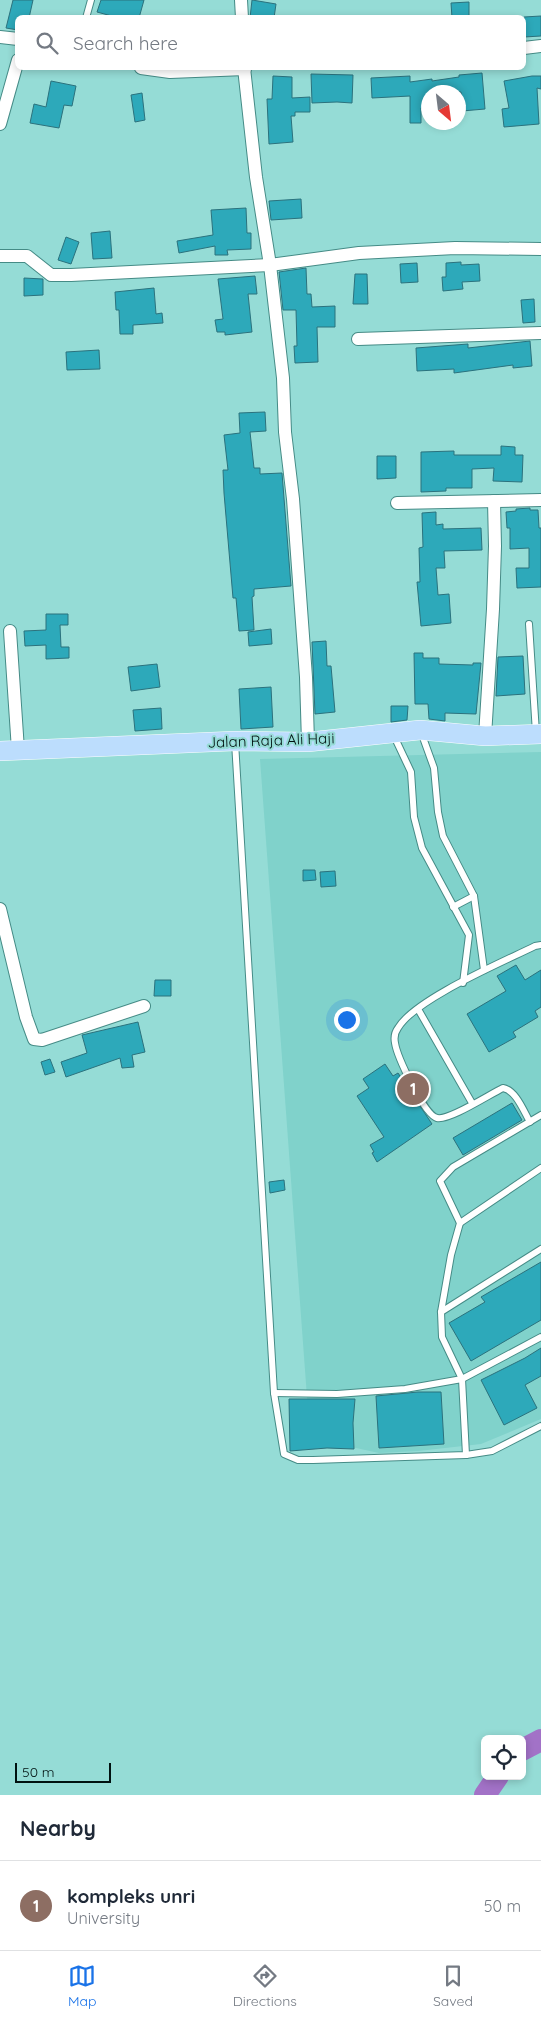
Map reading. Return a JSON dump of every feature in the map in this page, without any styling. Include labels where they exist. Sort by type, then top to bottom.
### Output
[{"type":"main road","name":"Jalan Raja Ali Haji","points":[[9,750],[235,741],[308,742],[420,730],[484,736],[538,734]]},
{"type":"street","points":[[241,0],[242,15]]},
{"type":"street","points":[[0,37],[15,39]]},
{"type":"street","points":[[526,48],[541,46]]},
{"type":"street","points":[[0,124],[15,70]]},
{"type":"street","points":[[156,70],[170,72],[207,70]]},
{"type":"street","points":[[244,70],[256,177],[270,265],[283,378],[285,432],[294,499],[306,677],[308,742]]},
{"type":"street","points":[[0,256],[27,256],[51,275],[61,275],[270,265],[359,253],[454,248],[541,249]]},
{"type":"street","points":[[358,339],[541,333]]},
{"type":"street","points":[[397,503],[541,500]]},
{"type":"street","points":[[484,736],[496,546],[494,501]]},
{"type":"street","points":[[9,750],[10,632]]},
{"type":"street","points":[[0,909],[28,1024],[34,1038],[42,1040],[144,1006]]},
{"type":"lane","points":[[87,15],[91,0]]},
{"type":"lane","points":[[529,624],[538,734]]},
{"type":"lane","points":[[420,730],[434,768],[438,812],[443,836],[474,896],[484,970]]},
{"type":"lane","points":[[393,732],[411,772],[414,817],[422,848],[469,935],[462,982]]},
{"type":"lane","points":[[235,741],[274,1393],[284,1454],[298,1460],[466,1455],[492,1451],[541,1426]]},
{"type":"lane","points":[[454,907],[474,896]]},
{"type":"lane","points":[[530,1122],[513,1094],[506,1088],[472,1103],[450,1116],[438,1118],[429,1112],[418,1094],[400,1059],[395,1036],[402,1022],[418,1009],[484,970],[534,946],[541,945]]},
{"type":"lane","points":[[418,1009],[472,1103]]},
{"type":"lane","points":[[460,1223],[440,1181],[453,1167],[541,1115]]},
{"type":"lane","points":[[466,1455],[462,1379],[442,1336],[441,1312],[450,1255],[460,1223],[541,1168]]},
{"type":"lane","points":[[441,1312],[541,1249]]},
{"type":"lane","points":[[274,1393],[337,1394],[405,1389],[462,1379],[541,1337]]},
{"type":"shaded area","points":[[541,752],[541,1419],[481,1444],[418,1451],[379,1453],[310,1438],[260,759]]},
{"type":"building","points":[[13,0],[33,0],[30,15],[15,15],[15,30],[6,28]]},
{"type":"building","points":[[101,0],[144,0],[140,15],[108,15],[97,12]]},
{"type":"building","points":[[252,0],[276,4],[274,15],[250,15]]},
{"type":"building","points":[[469,2],[469,15],[452,15],[451,3]]},
{"type":"building","points":[[541,16],[541,36],[526,37],[526,17]]},
{"type":"building","points":[[482,73],[485,109],[466,111],[466,85],[421,85],[421,123],[410,123],[410,96],[372,98],[371,78],[410,76],[410,82],[432,79],[432,81],[459,77],[459,75]]},
{"type":"building","points":[[311,74],[353,75],[352,103],[312,103]]},
{"type":"building","points":[[273,76],[292,77],[292,98],[310,97],[310,112],[295,112],[295,116],[291,116],[293,142],[269,144],[267,99],[272,99]]},
{"type":"building","points":[[541,76],[541,89],[537,88],[539,124],[504,127],[502,109],[509,108],[504,81]]},
{"type":"building","points":[[51,81],[76,86],[72,106],[64,105],[59,128],[30,123],[34,104],[46,107]]},
{"type":"building","points":[[142,93],[145,120],[135,122],[131,95]]},
{"type":"building","points":[[301,199],[302,218],[271,220],[269,201]]},
{"type":"building","points":[[246,208],[247,233],[251,233],[251,249],[227,250],[228,255],[215,255],[215,246],[179,253],[177,241],[213,235],[211,210]]},
{"type":"building","points":[[110,231],[112,258],[93,259],[91,233]]},
{"type":"building","points":[[66,237],[79,242],[71,264],[58,260]]},
{"type":"building","points":[[461,262],[461,265],[479,264],[480,281],[462,282],[463,289],[443,291],[442,277],[446,277],[446,263]]},
{"type":"building","points":[[417,263],[418,282],[401,283],[400,264]]},
{"type":"building","points":[[306,268],[307,294],[311,294],[312,307],[335,306],[335,327],[317,327],[318,362],[295,363],[294,346],[297,346],[296,310],[283,310],[279,272]]},
{"type":"building","points":[[355,274],[367,274],[368,304],[353,304]]},
{"type":"building","points":[[255,276],[257,294],[248,294],[252,332],[225,335],[225,332],[217,332],[215,320],[223,319],[218,279]]},
{"type":"building","points":[[24,278],[43,279],[43,295],[24,296]]},
{"type":"building","points":[[154,288],[156,314],[162,313],[163,323],[133,325],[133,334],[120,334],[119,310],[116,310],[115,292]]},
{"type":"building","points":[[534,299],[535,322],[523,323],[521,300]]},
{"type":"building","points":[[530,341],[532,366],[513,368],[513,365],[454,373],[454,369],[417,371],[416,348],[468,344],[468,348]]},
{"type":"building","points":[[99,350],[100,369],[67,370],[66,352]]},
{"type":"building","points":[[265,412],[266,431],[250,432],[254,468],[260,468],[260,474],[282,473],[291,586],[254,589],[254,596],[252,597],[254,630],[239,631],[236,598],[233,598],[224,493],[223,470],[228,470],[224,435],[240,433],[239,413]]},
{"type":"building","points":[[501,446],[515,447],[515,455],[523,455],[522,482],[493,481],[494,468],[472,469],[472,488],[446,488],[446,491],[421,492],[421,452],[454,451],[454,455],[501,455]]},
{"type":"building","points":[[377,456],[396,456],[396,478],[377,479]]},
{"type":"building","points":[[530,508],[530,510],[538,510],[539,528],[541,528],[541,587],[517,588],[516,568],[529,568],[529,548],[510,549],[510,528],[507,528],[506,512]]},
{"type":"building","points":[[436,512],[436,525],[443,524],[443,529],[481,528],[482,550],[444,551],[445,568],[436,568],[438,595],[449,594],[451,623],[421,626],[417,582],[420,582],[419,548],[423,547],[422,513]]},
{"type":"building","points":[[46,614],[68,614],[68,625],[60,625],[61,647],[69,647],[69,658],[46,659],[46,645],[25,646],[24,631],[46,630]]},
{"type":"building","points":[[271,629],[272,644],[249,646],[248,632]]},
{"type":"building","points":[[326,641],[327,666],[331,666],[335,712],[315,714],[312,642]]},
{"type":"building","points":[[414,653],[423,653],[423,658],[439,658],[439,664],[473,665],[473,663],[481,663],[476,714],[445,713],[445,721],[429,719],[428,704],[415,704]]},
{"type":"building","points":[[523,656],[525,694],[496,696],[498,657]]},
{"type":"building","points":[[157,664],[160,687],[131,691],[128,667]]},
{"type":"building","points":[[271,687],[273,727],[241,729],[239,689]]},
{"type":"building","points":[[391,706],[408,706],[407,720],[391,722]]},
{"type":"building","points":[[161,708],[162,729],[135,731],[133,710]]},
{"type":"building","points":[[303,870],[315,870],[316,880],[303,881]]},
{"type":"building","points":[[335,871],[336,886],[321,887],[320,872]]},
{"type":"building","points":[[516,965],[525,980],[541,970],[541,1007],[535,1011],[538,1017],[513,1032],[516,1037],[489,1052],[467,1014],[506,991],[497,976]]},
{"type":"building","points":[[155,980],[171,980],[171,996],[154,996]]},
{"type":"building","points":[[138,1022],[145,1052],[132,1055],[134,1067],[122,1068],[120,1058],[66,1077],[61,1062],[87,1053],[82,1035]]},
{"type":"building","points":[[50,1059],[55,1072],[45,1075],[41,1062]]},
{"type":"building","points":[[385,1064],[393,1076],[398,1073],[432,1124],[377,1162],[370,1145],[384,1137],[357,1096],[369,1088],[363,1079]]},
{"type":"building","points":[[512,1103],[522,1120],[463,1155],[453,1138]]},
{"type":"building","points":[[284,1180],[285,1190],[270,1193],[269,1182]]},
{"type":"building","points":[[541,1262],[541,1320],[471,1361],[449,1323],[485,1302],[481,1297]]},
{"type":"building","points":[[541,1348],[541,1376],[525,1385],[537,1408],[504,1425],[481,1380]]},
{"type":"building","points":[[441,1392],[444,1444],[379,1448],[376,1396]]},
{"type":"building","points":[[289,1399],[355,1399],[353,1423],[354,1449],[327,1448],[290,1451]]},
{"type":"waterway","points":[[526,1748],[541,1740]]},
{"type":"waterway","points":[[485,1795],[495,1780]]},
{"type":"place","name":"kompleks unri","points":[[413,1089]]}]
